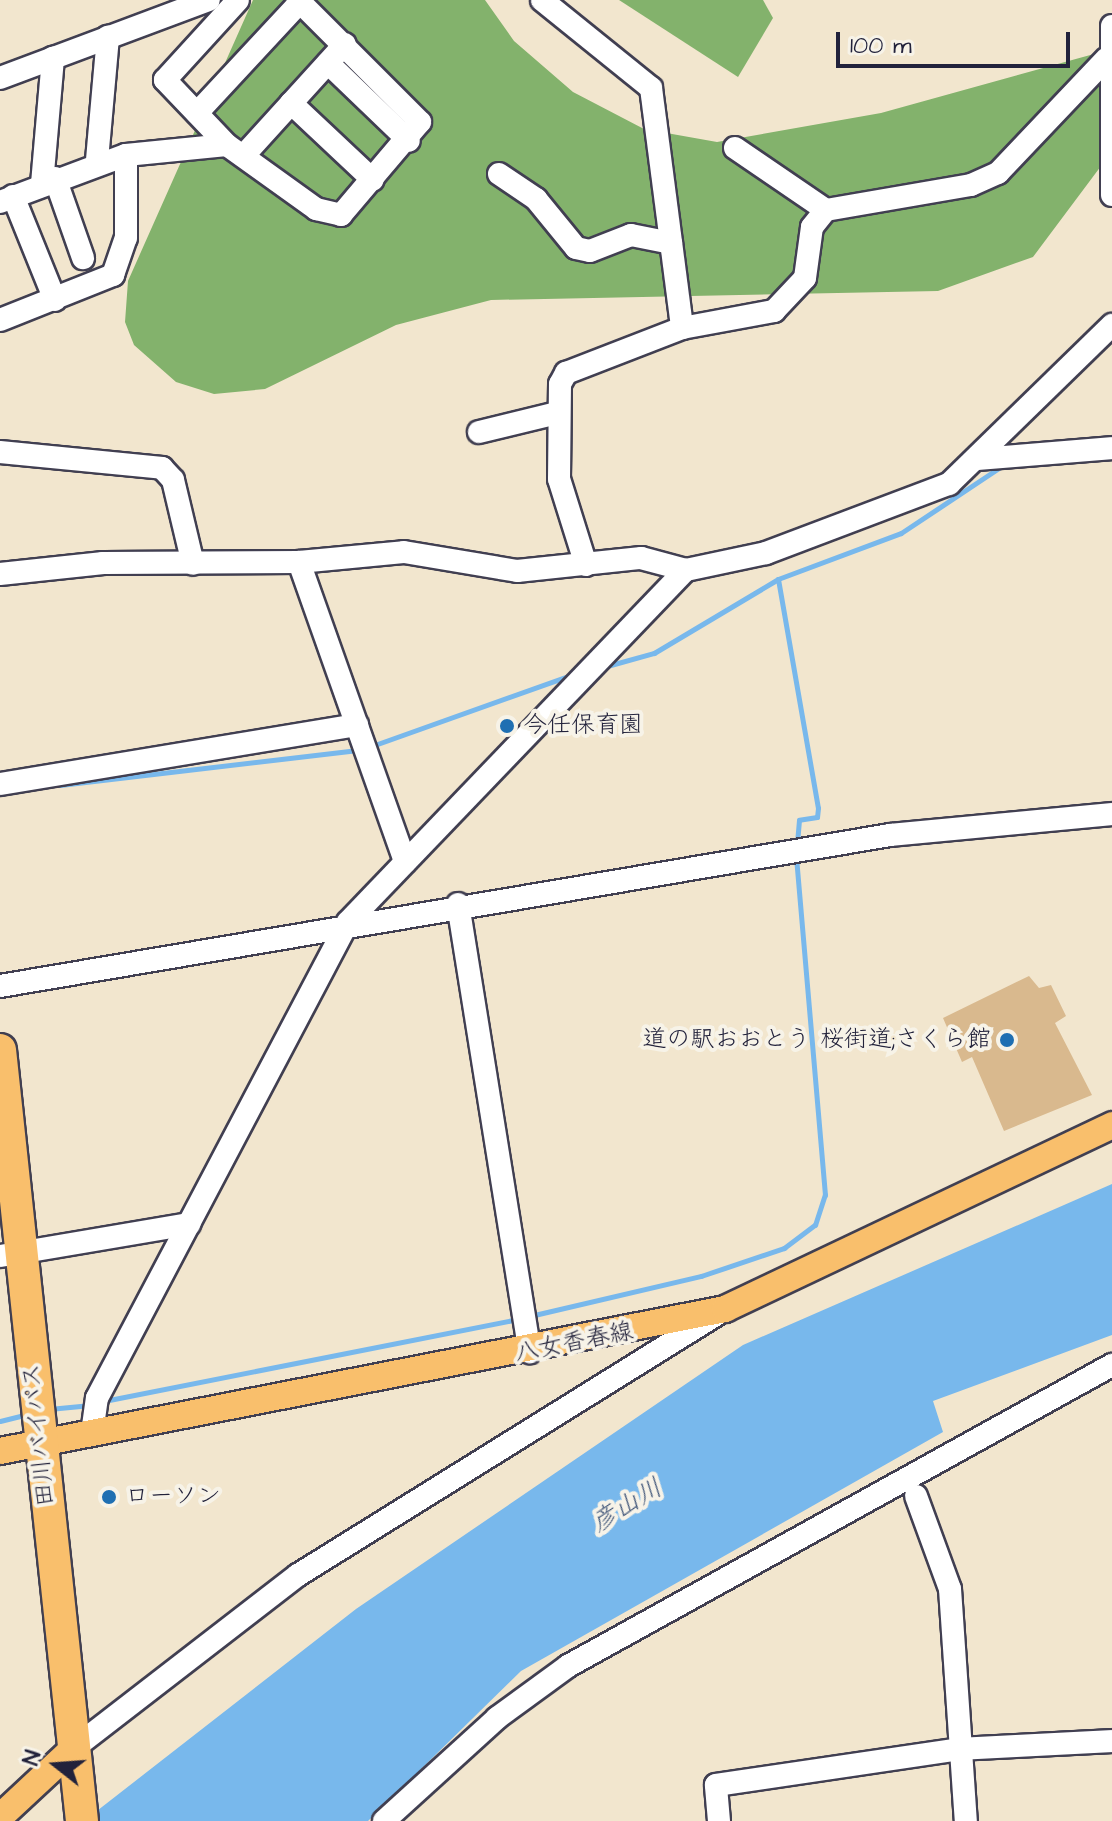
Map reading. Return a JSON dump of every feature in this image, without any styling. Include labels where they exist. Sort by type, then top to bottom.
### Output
[{"type":"highway","name":"田川バイパス","points":[[0,1050],[11,1254],[39,1443],[82,1821]]},
{"type":"main road","name":"八女香春線","points":[[0,1451],[530,1352],[725,1309],[1112,1125]]},
{"type":"main road","points":[[0,1817],[74,1756]]},
{"type":"street","points":[[0,78],[209,0]]},
{"type":"street","points":[[197,113],[299,1],[415,109],[420,130],[341,215],[316,209],[237,149],[197,113],[165,80],[238,0]]},
{"type":"street","points":[[542,0],[651,88],[682,328]]},
{"type":"street","points":[[1112,26],[1109,69],[1112,195]]},
{"type":"street","points":[[97,160],[108,36]]},
{"type":"street","points":[[55,300],[6,199],[97,160],[126,155],[237,149],[291,103],[345,44]]},
{"type":"street","points":[[53,57],[48,181],[83,258]]},
{"type":"street","points":[[328,63],[409,141]]},
{"type":"street","points":[[586,565],[559,479],[557,413],[566,373],[682,328],[774,311],[805,278],[812,227],[826,210],[957,188],[998,173],[1109,69]]},
{"type":"street","points":[[291,103],[373,180]]},
{"type":"street","points":[[735,148],[826,210]]},
{"type":"street","points":[[0,335],[0,319],[96,285],[122,260],[126,155]]},
{"type":"street","points":[[499,174],[536,199],[576,248],[590,251],[631,235],[671,243]]},
{"type":"street","points":[[0,574],[103,563],[299,562],[404,552],[517,571],[641,558],[686,570],[811,541],[949,484],[979,459],[1112,325]]},
{"type":"street","points":[[479,432],[516,417],[557,413]]},
{"type":"street","points":[[979,459],[1112,448]]},
{"type":"street","points":[[0,452],[162,468],[173,480],[193,564]]},
{"type":"street","points":[[299,562],[405,862]]},
{"type":"street","points":[[92,1433],[97,1398],[348,922],[686,570]]},
{"type":"street","points":[[0,784],[357,725]]},
{"type":"street","points":[[0,986],[348,922],[890,835],[1112,814]]},
{"type":"street","points":[[458,904],[530,1352]]},
{"type":"street","points":[[11,1254],[189,1224]]},
{"type":"street","points":[[74,1756],[298,1575],[725,1309]]},
{"type":"street","points":[[384,1821],[497,1718],[568,1666],[1112,1365]]},
{"type":"street","points":[[916,1496],[950,1589],[966,1821]]},
{"type":"street","points":[[719,1821],[716,1785],[959,1749],[1112,1741]]},
{"type":"green space","points":[[253,0],[485,0],[514,41],[573,92],[644,129],[717,142],[881,113],[1112,49],[1101,166],[1033,257],[938,291],[491,300],[396,325],[265,389],[214,394],[176,382],[134,345],[125,322],[128,281]]},
{"type":"green space","points":[[619,0],[763,0],[773,18],[738,77]]},
{"type":"water","name":"彦山川","points":[[1112,1184],[1112,1335],[933,1401],[943,1432],[521,1671],[368,1821],[84,1821],[356,1609],[743,1345]]},
{"type":"building","name":"道の駅おおとう 桜街道;さくら館","points":[[1029,976],[1039,988],[1051,985],[1066,1016],[1055,1023],[1092,1095],[1004,1131],[972,1057],[962,1062],[943,1018]]},
{"type":"waterway","points":[[607,666],[654,653],[778,579],[901,533],[1002,466]]},
{"type":"waterway","points":[[778,579],[818,808],[817,817],[799,820],[797,843]]},
{"type":"waterway","points":[[369,747],[574,674]]},
{"type":"waterway","points":[[60,785],[360,750]]},
{"type":"waterway","points":[[530,1316],[701,1276],[784,1248],[815,1225],[825,1195],[796,857]]},
{"type":"waterway","points":[[104,1401],[517,1319]]},
{"type":"waterway","points":[[49,1409],[91,1405]]},
{"type":"waterway","points":[[0,1421],[28,1414]]},
{"type":"place","name":"今任保育園","points":[[507,726]]},
{"type":"place","name":"道の駅おおとう 桜街道;さくら館","points":[[1007,1040]]},
{"type":"place","name":"ローソン","points":[[109,1497]]}]
